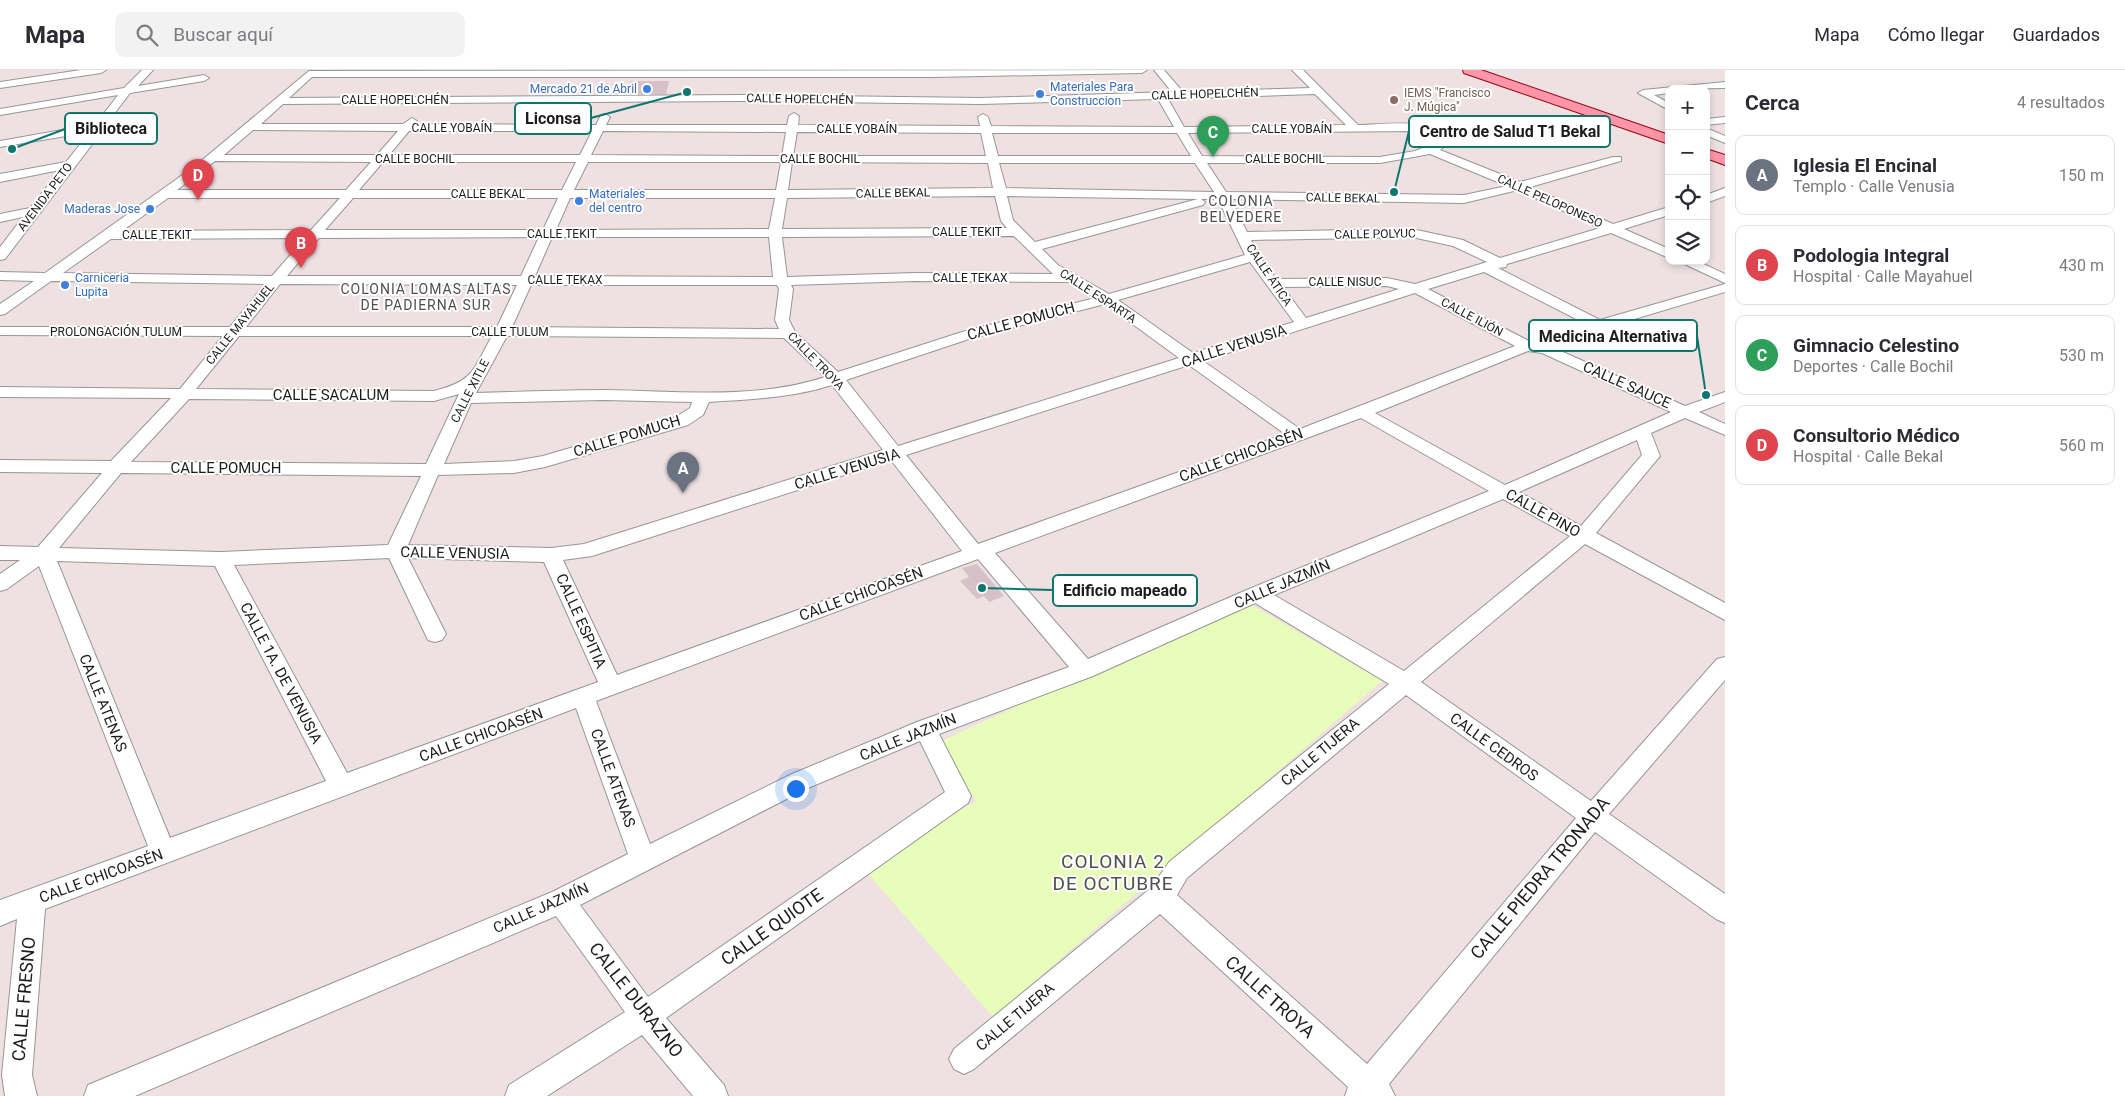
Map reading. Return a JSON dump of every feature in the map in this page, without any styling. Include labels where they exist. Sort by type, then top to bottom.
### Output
[{"type":"main road","points":[[1469,70],[1665,139]]},
{"type":"main road","points":[[1710,154],[1725,160]]},
{"type":"street","points":[[0,85],[101,70]]},
{"type":"street","name":"AVENIDA PETO","points":[[0,256],[126,92],[148,70]]},
{"type":"street","points":[[0,311],[163,194],[251,127],[309,74],[626,72],[868,84],[1015,83],[1142,70]]},
{"type":"street","points":[[1159,70],[1179,94]]},
{"type":"street","points":[[1296,70],[1356,129]]},
{"type":"street","name":"CALLE MAYAHUEL","points":[[0,584],[44,553],[116,467],[183,395],[276,280],[430,100],[450,72]]},
{"type":"street","name":"CALLE XITLE","points":[[395,551],[465,398],[502,332],[566,194],[614,100],[626,72]]},
{"type":"street","points":[[0,112],[204,78]]},
{"type":"street","name":"CALLE HOPELCHÉN","points":[[282,100],[740,98],[798,100],[868,84],[981,100],[1015,83],[1161,96],[1318,91]]},
{"type":"street","points":[[1710,86],[1725,85]]},
{"type":"street","points":[[1665,90],[1643,93],[1665,105]]},
{"type":"street","name":"CALLE ÁTICA","points":[[1161,96],[1222,196],[1253,257],[1303,324]]},
{"type":"street","name":"CALLE TROYA","points":[[798,100],[791,129],[776,233],[779,274],[786,289],[782,320],[788,334],[836,379],[895,454],[977,551],[1086,670]]},
{"type":"street","name":"CALLE ESPARTA","points":[[981,100],[984,128],[994,160],[999,192],[1007,221],[1017,232],[1054,268],[1107,299],[1296,435]]},
{"type":"street","points":[[0,144],[138,120]]},
{"type":"street","points":[[1710,122],[1725,120]]},
{"type":"street","name":"CALLE YOBAÍN","points":[[251,127],[1426,130],[1442,139],[1440,145],[1430,150]]},
{"type":"street","points":[[1710,133],[1725,140]]},
{"type":"street","name":"CALLE BOCHIL","points":[[209,158],[1380,160],[1430,150]]},
{"type":"street","name":"CALLE PELOPONESO","points":[[1430,150],[1518,186],[1665,252]]},
{"type":"street","name":"CALLE BEKAL","points":[[163,194],[999,192],[1464,199],[1617,159]]},
{"type":"street","points":[[0,178],[69,165]]},
{"type":"street","points":[[1710,198],[1725,192]]},
{"type":"street","points":[[1033,247],[1222,196]]},
{"type":"street","points":[[0,218],[36,211]]},
{"type":"street","name":"CALLE VENUSIA","points":[[0,552],[221,560],[395,551],[551,556],[585,551],[1416,288],[1494,266],[1665,212]]},
{"type":"street","name":"CALLE TEKIT","points":[[107,234],[548,235],[1017,232]]},
{"type":"street","name":"CALLE POLYUC","points":[[1243,236],[1412,233],[1431,234],[1449,238],[1494,266],[1599,324]]},
{"type":"street","name":"CALLE POMUCH","points":[[0,466],[433,470],[514,467],[545,461],[682,421],[697,411],[702,397],[775,393],[808,388],[967,335],[1107,299],[1253,257]]},
{"type":"street","points":[[1694,265],[1725,279]]},
{"type":"street","name":"CALLE TEKAX","points":[[0,276],[276,280],[783,281],[915,277],[1070,278]]},
{"type":"street","name":"CALLE NISUC","points":[[1272,282],[1387,282],[1416,288]]},
{"type":"street","name":"CALLE ILIÓN","points":[[1416,288],[1527,346]]},
{"type":"street","name":"CALLE CHICOASÉN","points":[[0,913],[977,551],[1362,412],[1527,346],[1725,288]]},
{"type":"street","name":"PROLONGACIÓN TULUM","points":[[0,331],[232,333]]},
{"type":"street","name":"CALLE TULUM","points":[[232,333],[788,334]]},
{"type":"street","name":"CALLE SAUCE","points":[[1527,346],[1546,349],[1725,430]]},
{"type":"street","name":"CALLE SACALUM","points":[[0,392],[434,396],[457,390],[475,380]]},
{"type":"street","points":[[465,398],[602,395],[702,397]]},
{"type":"street","name":"CALLE JAZMÍN","points":[[99,1096],[561,901],[800,781],[925,729],[1086,670],[1256,594],[1504,492],[1686,412],[1725,397]]},
{"type":"street","name":"CALLE PINO","points":[[1362,412],[1583,536],[1725,612]]},
{"type":"street","name":"CALLE TIJERA","points":[[964,1059],[1160,897],[1178,870],[1583,536],[1651,456],[1642,431]]},
{"type":"street","points":[[395,551],[435,634]]},
{"type":"street","name":"CALLE ATENAS","points":[[44,553],[163,853]]},
{"type":"street","name":"CALLE ESPITIA","points":[[551,556],[611,686]]},
{"type":"street","name":"CALLE 1A. DE VENUSIA","points":[[221,560],[342,787]]},
{"type":"street","name":"CALLE CEDROS","points":[[1256,594],[1404,682],[1591,817],[1725,910]]},
{"type":"street","name":"CALLE PIEDRA TRONADA","points":[[1369,1092],[1591,817],[1725,665]]},
{"type":"street","name":"CALLE ATENAS","points":[[583,697],[643,860]]},
{"type":"street","name":"CALLE QUIOTE","points":[[520,1096],[645,1016],[958,796],[925,729]]},
{"type":"street","name":"CALLE TROYA","points":[[1160,897],[1369,1092]]},
{"type":"street","name":"CALLE FRESNO","points":[[22,1096],[19,1093],[17,1075],[32,901]]},
{"type":"street","name":"CALLE DURAZNO","points":[[561,901],[645,1016],[714,1096]]},
{"type":"green space","points":[[1245,601],[1382,681],[993,1017],[864,869],[976,801],[937,743]]},
{"type":"building","name":"Mercado 21 de Abril","points":[[631,81],[669,81],[666,94],[625,94]]},
{"type":"building","points":[[977,564],[1004,596],[989,602],[984,596],[977,599],[960,581],[969,577],[962,568]]},
{"type":"place","name":"Mercado 21 de Abril","points":[[647,89]]},
{"type":"place","name":"Liconsa","points":[[687,92]]},
{"type":"place","name":"Materiales Para Construccion","points":[[1040,94]]},
{"type":"place","name":"IEMS \"Francisco J. Múgica\"","points":[[1394,100]]},
{"type":"place","name":"Biblioteca","points":[[12,149]]},
{"type":"place","name":"Gimnacio Celestino","points":[[1213,157]]},
{"type":"place","name":"Centro de Salud T1 Bekal","points":[[1394,192]]},
{"type":"place","name":"Consultorio Médico","points":[[198,200]]},
{"type":"place","name":"Materiales del centro","points":[[579,201]]},
{"type":"place","name":"Maderas Jose","points":[[150,209]]},
{"type":"place","name":"Podologia Integral","points":[[301,268]]},
{"type":"place","name":"Carniceria Lupita","points":[[65,285]]},
{"type":"place","name":"Medicina Alternativa","points":[[1706,395]]},
{"type":"place","name":"Iglesia El Encinal","points":[[683,493]]},
{"type":"place","name":"Edificio mapeado","points":[[982,588]]},
{"type":"district","name":"COLONIA BELVEDERE","points":[[1241,210]]},
{"type":"district","name":"COLONIA LOMAS ALTAS DE PADIERNA SUR","points":[[426,297]]},
{"type":"district","name":"COLONIA 2 DE OCTUBRE","points":[[1113,872]]}]
